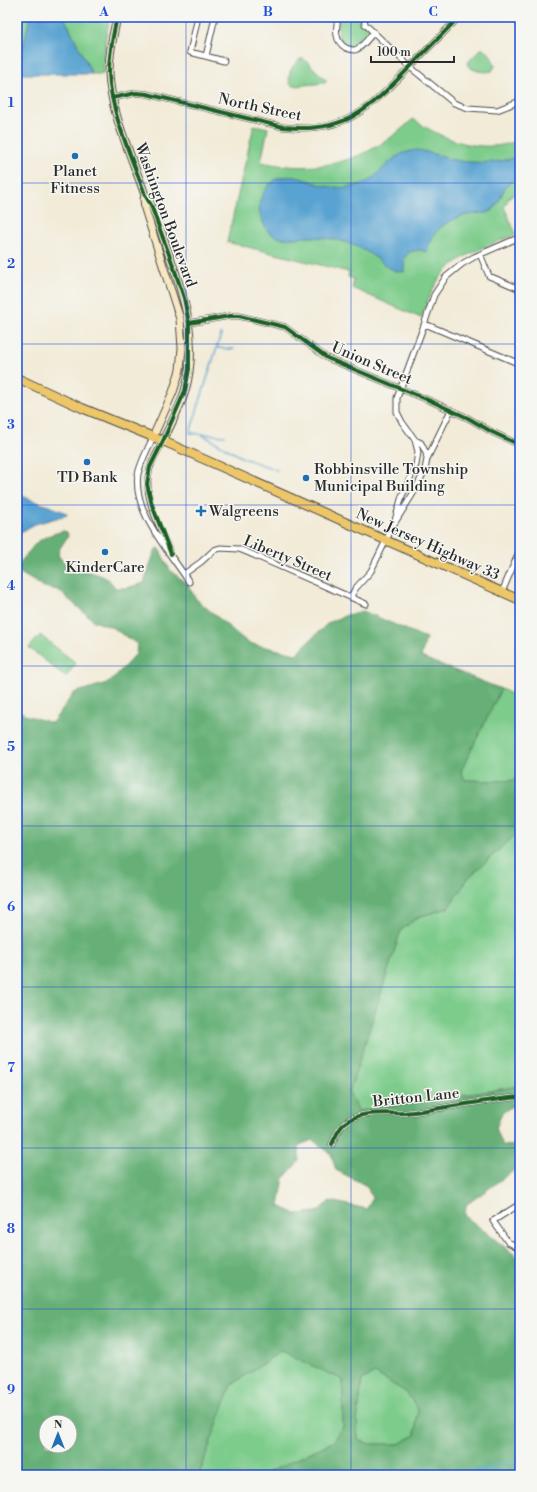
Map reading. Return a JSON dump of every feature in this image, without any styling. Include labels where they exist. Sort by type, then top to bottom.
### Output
[{"type":"main road","name":"New Jersey Highway 33","points":[[17,378],[82,408],[153,436],[520,600]]},
{"type":"street","name":"Washington Boulevard","points":[[117,17],[110,57],[112,98],[119,124],[174,268],[184,298],[189,323],[189,369],[185,392],[150,467],[147,484],[152,506],[171,554]]},
{"type":"street","points":[[198,17],[190,52],[224,60]]},
{"type":"street","points":[[206,56],[215,17]]},
{"type":"street","points":[[338,17],[336,35],[339,42],[351,50],[358,48],[374,32]]},
{"type":"street","points":[[364,17],[366,24],[410,67],[454,103],[468,108],[497,110],[520,102]]},
{"type":"street","name":"North Street","points":[[112,98],[136,93],[147,94],[283,127],[300,129],[315,128],[341,122],[361,112],[378,100],[459,17]]},
{"type":"street","name":"Washington Boulevard","points":[[145,195],[145,209],[180,319],[182,348],[180,370],[173,392],[140,468],[138,490],[143,509],[153,528],[189,582]]},
{"type":"street","points":[[394,524],[402,496],[418,458],[415,440],[402,422],[397,412],[396,398],[425,324],[434,295],[446,278],[462,264],[480,254],[520,237]]},
{"type":"street","points":[[480,254],[489,276],[520,289]]},
{"type":"street","name":"Union Street","points":[[189,323],[230,316],[239,316],[285,327],[327,358],[451,410],[492,432],[520,444]]},
{"type":"street","points":[[180,319],[189,323],[181,331]]},
{"type":"street","points":[[425,324],[520,364]]},
{"type":"street","points":[[351,597],[355,589],[371,571],[394,524],[414,492],[451,410]]},
{"type":"street","points":[[415,440],[421,443],[428,459]]},
{"type":"street","name":"Liberty Street","points":[[184,574],[201,562],[214,550],[229,547],[249,553],[366,604]]},
{"type":"street","points":[[502,592],[520,550]]},
{"type":"street","name":"Britton Lane","points":[[332,1144],[340,1127],[352,1118],[365,1115],[404,1113],[518,1097]]},
{"type":"street","points":[[520,1204],[493,1221],[508,1242],[520,1248]]},
{"type":"green space","points":[[17,17],[30,17],[17,75]]},
{"type":"green space","points":[[64,17],[110,17],[106,36],[103,74],[92,74]]},
{"type":"green space","points":[[338,17],[364,17],[364,21],[374,32],[358,48],[351,50],[339,42]]},
{"type":"green space","points":[[481,49],[487,51],[492,58],[495,66],[492,71],[479,71],[468,66],[469,61]]},
{"type":"green space","points":[[300,59],[304,59],[327,81],[325,83],[294,86],[290,84],[289,76],[291,70]]},
{"type":"green space","points":[[413,119],[438,134],[478,146],[506,144],[520,140],[520,192],[510,196],[504,207],[516,234],[474,252],[455,263],[439,279],[421,318],[352,288],[354,279],[348,277],[349,272],[227,242],[254,125],[268,128],[261,162],[283,166],[303,167],[343,161],[361,154],[379,145]]},
{"type":"green space","points":[[63,531],[67,532],[68,536],[58,554],[61,560],[73,567],[102,576],[116,588],[127,588],[144,583],[154,553],[158,547],[170,570],[188,585],[196,599],[248,643],[296,654],[328,623],[347,615],[363,611],[426,638],[421,657],[501,689],[461,771],[465,780],[520,780],[520,825],[513,837],[469,877],[448,908],[418,917],[401,930],[349,1093],[359,1111],[520,1086],[520,1103],[518,1102],[502,1113],[496,1128],[503,1146],[520,1145],[520,1166],[466,1205],[465,1216],[520,1259],[520,1475],[261,1475],[334,1441],[343,1427],[343,1380],[281,1351],[231,1385],[199,1475],[17,1475],[17,709],[25,715],[52,723],[74,693],[110,682],[136,654],[137,644],[113,628],[94,621],[58,590],[44,587],[20,573],[19,564],[36,543],[47,536]],"holes":[[[313,1140],[331,1154],[336,1170],[367,1186],[372,1198],[367,1209],[330,1201],[317,1212],[296,1214],[279,1206],[284,1178],[299,1161],[299,1145]],[[375,1373],[407,1393],[418,1409],[415,1435],[399,1444],[369,1444],[358,1439],[357,1423],[362,1380]]]},
{"type":"green space","points":[[40,635],[76,663],[66,677],[29,648]]},
{"type":"green space","points":[[501,689],[520,698],[520,780],[465,780],[461,771]]},
{"type":"green space","points":[[520,825],[520,1086],[359,1111],[349,1093],[401,930],[418,917],[448,908],[469,877],[513,837]]},
{"type":"green space","points":[[281,1351],[343,1380],[343,1427],[334,1441],[261,1475],[199,1475],[231,1385]]},
{"type":"green space","points":[[375,1373],[407,1393],[418,1409],[415,1435],[399,1444],[369,1444],[358,1439],[357,1423],[362,1379]]},
{"type":"water","points":[[30,17],[64,17],[92,74],[17,74]]},
{"type":"water","points":[[416,150],[429,152],[449,159],[467,162],[503,161],[520,156],[520,177],[508,184],[495,207],[491,211],[473,214],[450,221],[433,237],[427,252],[419,250],[409,252],[404,259],[404,272],[391,269],[366,251],[345,242],[311,237],[281,238],[275,236],[265,226],[259,208],[265,191],[270,183],[273,184],[274,180],[282,177],[297,177],[325,186],[354,186],[367,182],[398,156],[406,152]]},
{"type":"water","points":[[17,493],[60,510],[67,515],[35,524],[17,534]]},
{"type":"waterway","points":[[221,334],[190,433],[225,436]]},
{"type":"waterway","points":[[216,348],[234,349]]},
{"type":"waterway","points":[[203,435],[243,458],[277,470]]},
{"type":"waterway","points":[[457,1475],[520,1460]]},
{"type":"cycle path","points":[[117,17],[109,65],[110,87],[113,103],[128,150],[145,195],[151,205],[174,268],[184,298],[189,323],[189,369],[185,391],[150,467],[147,484],[152,505],[171,554]]},
{"type":"cycle path","points":[[112,98],[136,93],[147,94],[283,127],[305,128],[324,126],[340,122],[355,115],[382,95],[459,17]]},
{"type":"cycle path","points":[[189,323],[230,316],[239,316],[285,327],[327,358],[433,402],[520,445]]},
{"type":"cycle path","points":[[332,1144],[338,1132],[345,1123],[365,1114],[404,1113],[520,1097]]},
{"type":"place","name":"Planet Fitness","points":[[75,156]]},
{"type":"place","name":"TD Bank","points":[[87,462]]},
{"type":"place","name":"Robbinsville Township Municipal Building","points":[[306,478]]},
{"type":"place","name":"Walgreens","points":[[201,511]]},
{"type":"place","name":"KinderCare","points":[[105,552]]}]
